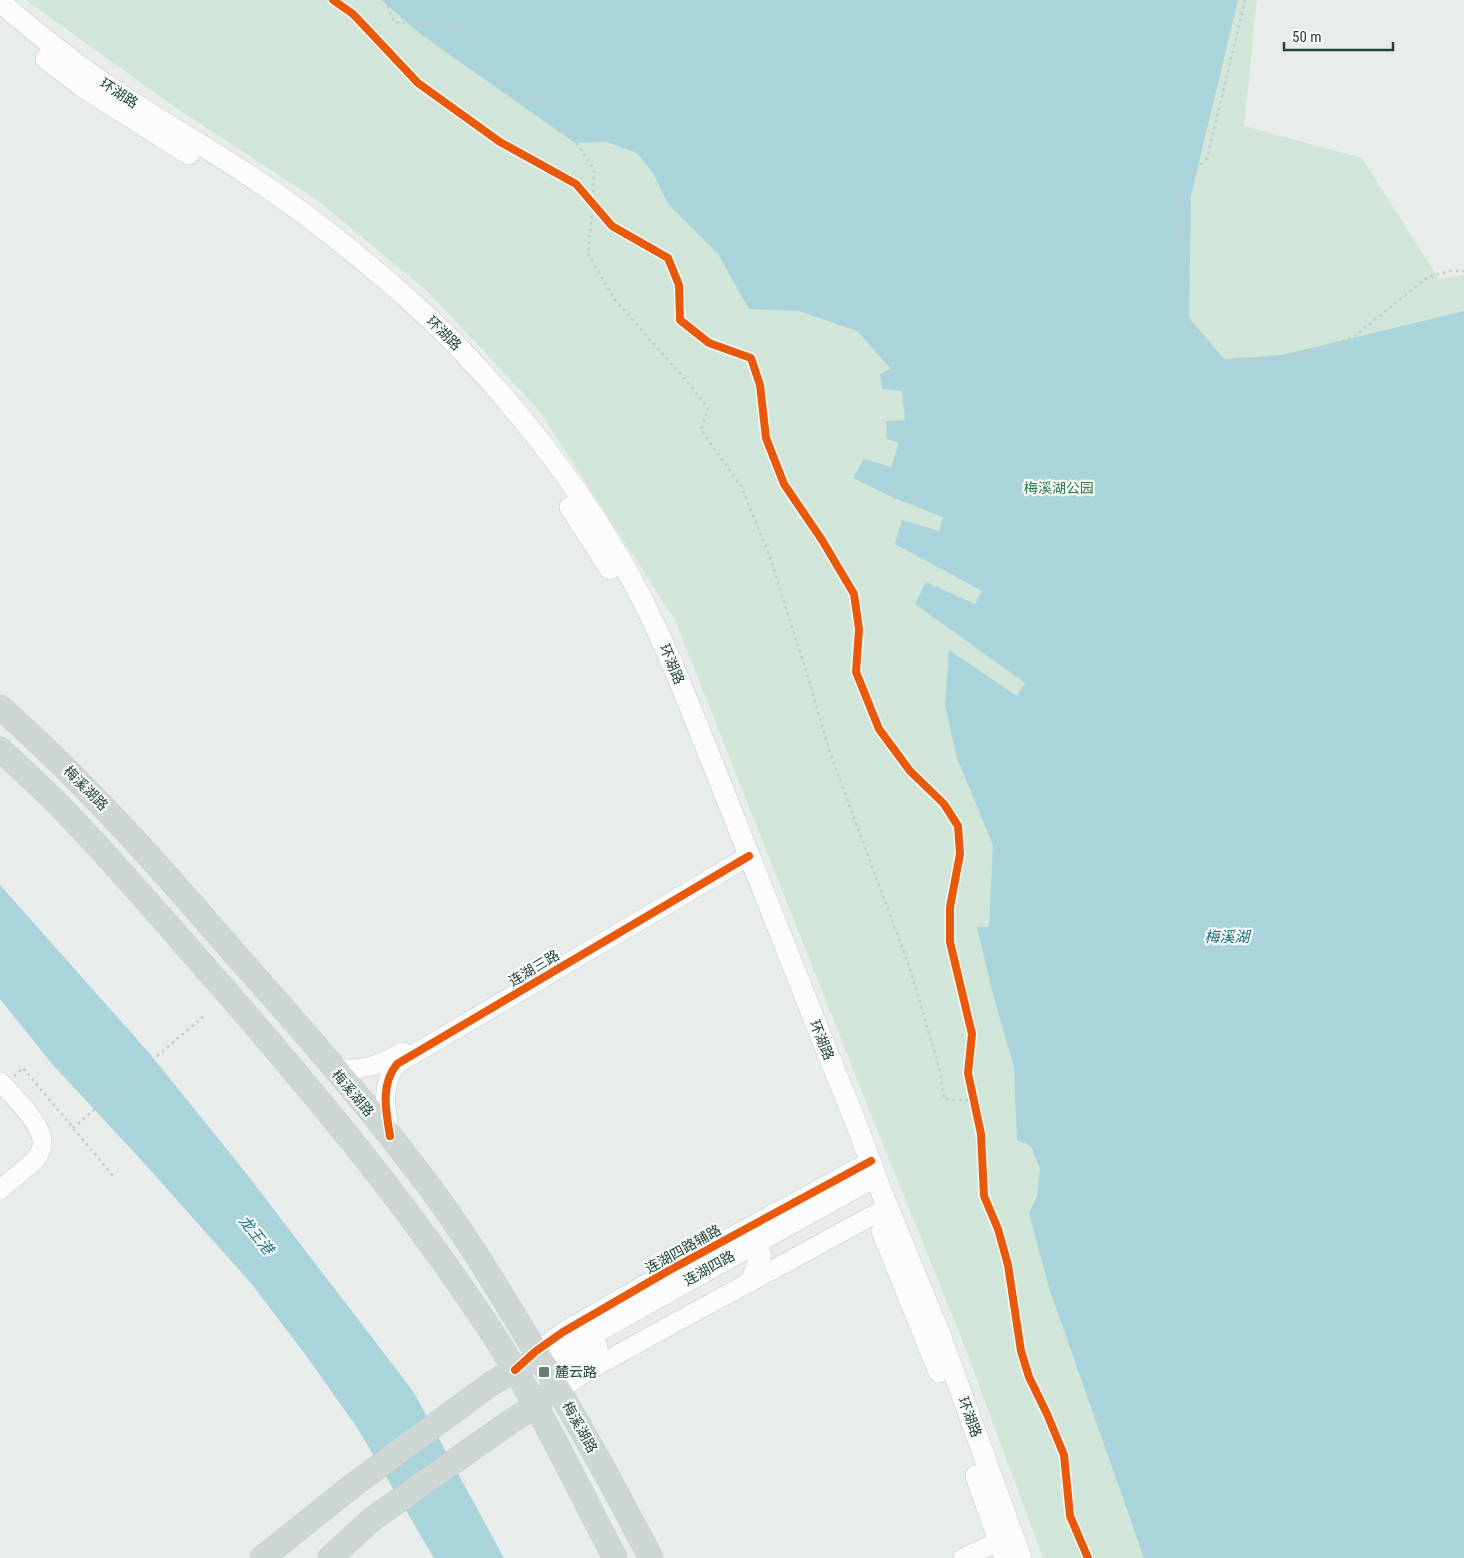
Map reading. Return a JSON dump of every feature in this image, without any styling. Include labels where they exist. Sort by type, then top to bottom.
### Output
[{"type":"main road","name":"环湖路","points":[[0,2],[62,54],[110,88],[248,174],[300,211],[357,255],[411,301],[460,349],[517,412],[600,525],[639,593],[662,640],[741,856],[873,1186],[941,1337],[1006,1549]]},
{"type":"main road","name":"环湖路","points":[[0,20],[83,87],[251,193],[333,252],[370,282],[431,339],[473,383],[552,480],[632,609],[741,856]]},
{"type":"main road","name":"梅溪湖路","points":[[0,707],[40,742],[136,840],[333,1068],[419,1173],[479,1257],[538,1354],[581,1428],[650,1558]]},
{"type":"main road","points":[[0,749],[55,801],[111,860],[298,1074],[407,1210],[490,1329],[515,1370],[615,1558]]},
{"type":"main road","name":"连湖四路","points":[[557,1387],[560,1374],[575,1359],[761,1255],[873,1186]]},
{"type":"main road","name":"连湖四路","points":[[538,1354],[571,1346],[662,1294],[873,1186]]},
{"type":"main road","points":[[752,1280],[761,1255]]},
{"type":"main road","points":[[630,1293],[662,1294]]},
{"type":"main road","points":[[262,1558],[352,1486],[492,1383],[538,1354]]},
{"type":"main road","points":[[330,1558],[371,1520],[535,1406],[557,1387]]},
{"type":"street","name":"连湖三路","points":[[333,1068],[362,1069],[393,1058],[741,856]]},
{"type":"street","name":"连湖三路","points":[[390,1136],[386,1083],[390,1073],[397,1064],[741,856]]},
{"type":"street","points":[[0,1082],[28,1113],[41,1135],[42,1147],[0,1190]]},
{"type":"street","points":[[0,1098],[25,1128],[31,1141],[32,1156]]},
{"type":"street","points":[[0,1176],[32,1156]]},
{"type":"street","points":[[557,1387],[752,1280],[873,1186]]},
{"type":"street","name":"连湖四路辅路","points":[[538,1354],[563,1332],[630,1293],[873,1186]]},
{"type":"street","points":[[963,1558],[1006,1549]]},
{"type":"path","points":[[385,0],[394,22],[466,29],[506,95],[548,101],[594,169],[588,254],[615,300],[684,377],[708,408],[701,430],[742,486],[770,557],[830,753],[909,966],[939,1067],[944,1099],[973,1101]]},
{"type":"path","points":[[1245,0],[1207,158],[1179,186],[1176,313],[1206,350],[1218,361],[1277,361],[1352,338],[1428,277],[1451,271],[1464,271]]},
{"type":"path","points":[[73,1128],[204,1016]]},
{"type":"path","points":[[23,1068],[114,1177]]},
{"type":"green space","name":"梅溪湖","points":[[26,0],[1257,0],[1244,126],[1362,158],[1439,279],[1464,275],[1464,1558],[1043,1558],[961,1337],[675,620],[538,409],[426,290],[317,200],[176,108]]},
{"type":"water","name":"梅溪湖","points":[[381,0],[1238,0],[1191,195],[1189,318],[1224,359],[1282,355],[1464,311],[1464,1558],[1144,1558],[1049,1288],[1029,1213],[1037,1196],[1040,1169],[1031,1146],[1017,1140],[1014,1067],[992,991],[977,927],[989,927],[993,845],[957,758],[945,706],[949,650],[1017,696],[1025,683],[915,604],[926,582],[975,604],[982,591],[895,544],[902,520],[939,531],[943,517],[894,498],[853,478],[864,459],[891,467],[899,443],[887,439],[886,421],[905,420],[902,391],[882,389],[880,374],[891,369],[857,331],[799,311],[749,309],[718,254],[668,204],[653,173],[637,153],[607,142],[575,143],[423,36]]},
{"type":"water","name":"龙王港","points":[[0,885],[150,1054],[242,1168],[413,1391],[504,1558],[434,1558],[358,1429],[305,1354],[250,1282],[144,1163],[53,1065],[0,999]]},
{"type":"cycle path","points":[[333,0],[353,14],[418,83],[500,142],[576,184],[612,226],[668,258],[679,285],[680,320],[709,343],[751,358],[760,385],[766,438],[784,484],[822,540],[854,594],[859,629],[856,672],[879,729],[910,771],[944,804],[958,826],[960,854],[950,907],[950,942],[972,1034],[968,1073],[981,1134],[984,1196],[998,1229],[1008,1265],[1021,1351],[1029,1377],[1064,1455],[1070,1516],[1088,1558]]},
{"type":"cycle path","points":[[390,1136],[386,1108],[386,1089],[397,1064],[749,856]]},
{"type":"cycle path","points":[[515,1370],[536,1351],[563,1332],[668,1271],[871,1161]]},
{"type":"place","name":"麓云路","points":[[544,1372]]},
{"type":"park label","name":"梅溪湖公园","points":[[1059,488]]}]
